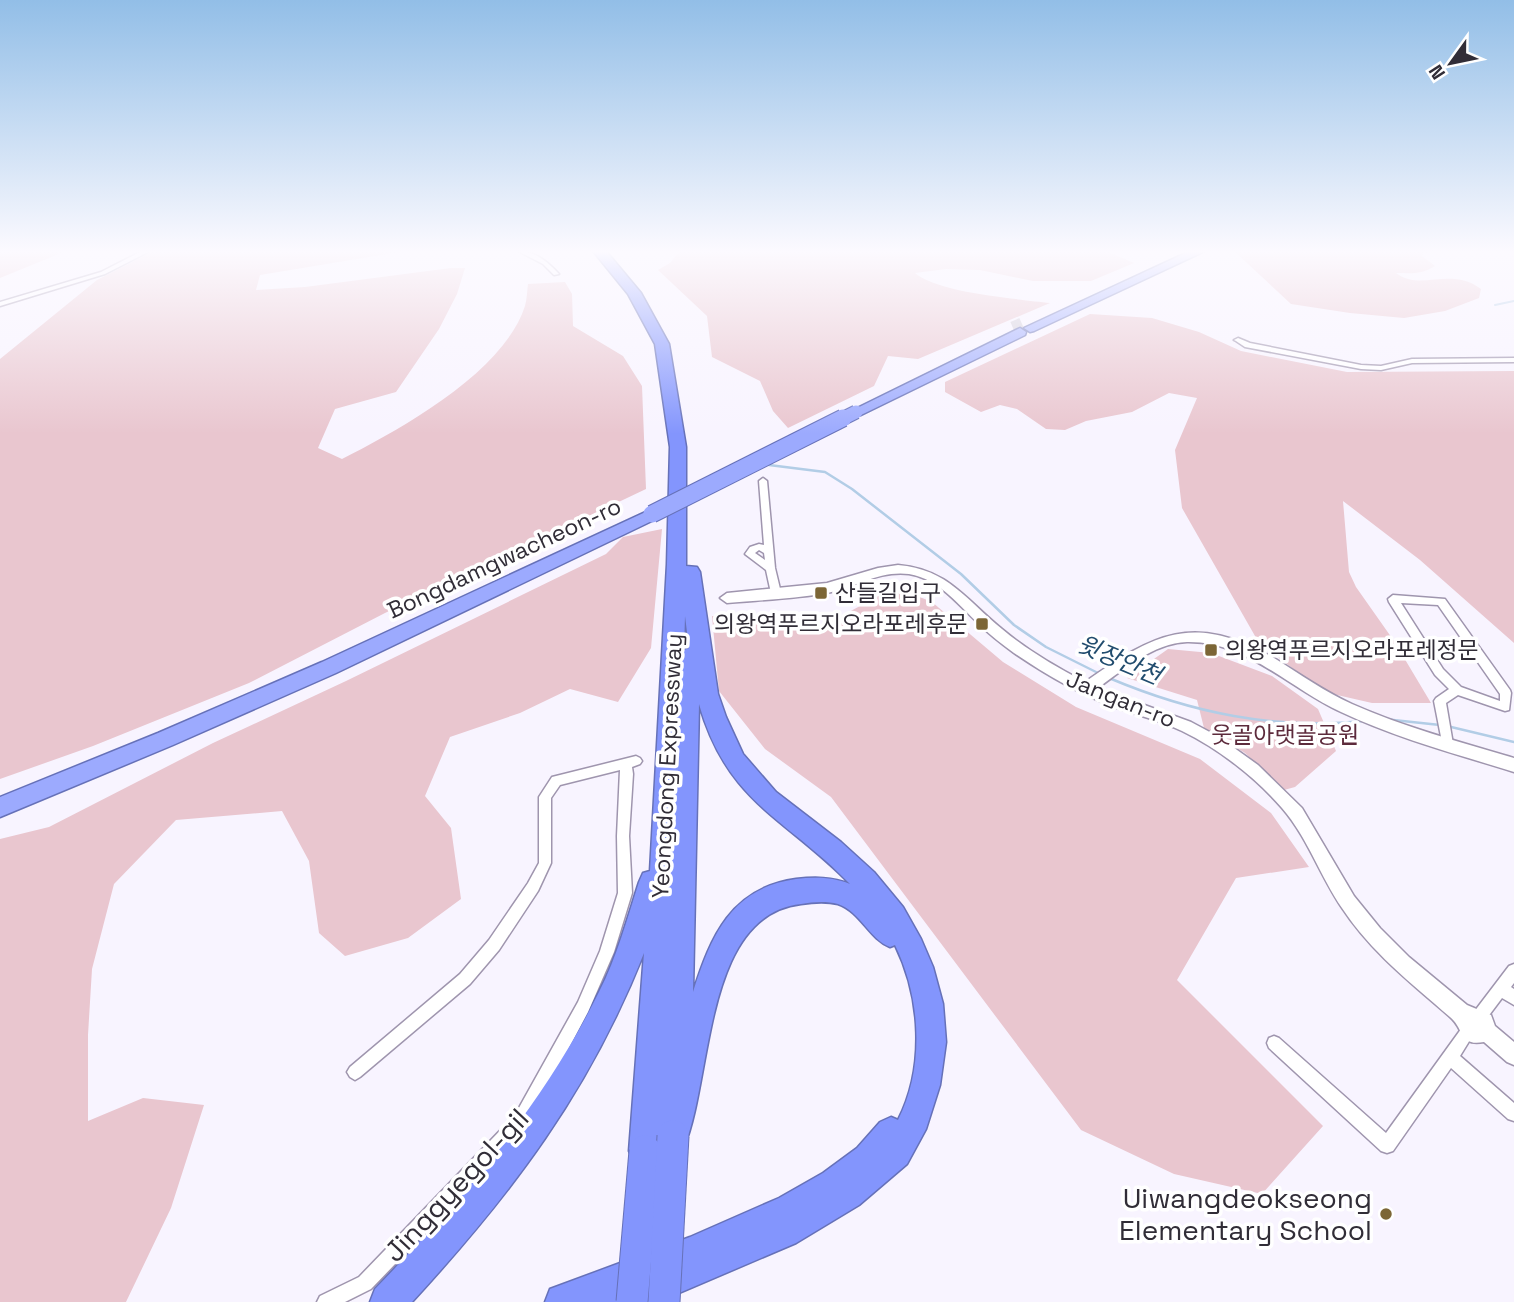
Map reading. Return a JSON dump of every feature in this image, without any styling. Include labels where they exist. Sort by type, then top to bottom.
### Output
[{"type":"highway","name":"Yeongdong Expressway","points":[[644,312],[662,344],[678,447],[677,564],[666,815],[659,1143],[664,1302]]},
{"type":"highway","name":"Yeongdong Expressway","points":[[632,1302],[659,1143],[690,672],[691,446],[682,379],[658,312]]},
{"type":"highway","name":"Bongdamgwacheon-ro","points":[[0,807],[138,753],[274,694],[1055,312]]},
{"type":"highway","name":"Bongdamgwacheon-ro","points":[[1021,328],[1059,312]]},
{"type":"highway","name":"Bongdamgwacheon-ro","points":[[0,793],[141,738],[273,681],[652,509]]},
{"type":"highway","points":[[611,1302],[723,1259],[813,1215],[853,1192],[897,1151],[923,1104],[932,1045],[929,1002],[915,954],[893,916],[871,888],[832,851],[792,822],[759,791],[736,763],[718,729],[704,679],[690,572]]},
{"type":"highway","points":[[388,1302],[439,1249],[505,1170],[552,1105],[596,1033],[623,976],[643,919],[666,815]]},
{"type":"highway","points":[[563,1302],[720,1241],[807,1200],[843,1179],[886,1142],[909,1101],[920,1047],[916,1003],[905,959],[883,923],[859,900],[829,889],[796,892],[762,901],[734,926],[716,962],[659,1143]]},
{"type":"street","points":[[1238,340],[1248,345],[1361,367],[1381,368],[1412,361],[1514,360]]},
{"type":"street","points":[[764,481],[770,568],[776,593]]},
{"type":"street","points":[[769,551],[759,547],[752,549],[750,554],[770,568]]},
{"type":"street","name":"Jangan-ro","points":[[727,598],[827,588],[855,581],[875,572],[906,569],[922,572],[961,597],[986,623],[1056,673],[1091,685],[1115,701],[1185,726],[1214,742],[1266,781],[1304,824],[1347,901],[1372,933],[1399,962],[1514,1055]]},
{"type":"street","points":[[1393,598],[1441,602],[1506,693],[1505,707],[1457,690],[1438,672],[1393,598]]},
{"type":"street","points":[[1091,685],[1159,642],[1188,636],[1204,638],[1253,652],[1319,695],[1347,708],[1396,727],[1445,738],[1514,765]]},
{"type":"street","points":[[1445,738],[1440,701],[1457,690]]},
{"type":"street","name":"Jinggyegol-gil","points":[[326,1302],[365,1283],[521,1121],[583,1007],[607,952],[625,893],[622,836],[630,762],[556,781],[545,797],[545,863],[533,887],[494,945],[465,979],[355,1072]]},
{"type":"street","points":[[1275,1043],[1387,1145],[1514,971]]},
{"type":"street","points":[[1501,988],[1514,998]]},
{"type":"street","points":[[1451,1058],[1514,1113]]},
{"type":"green space","points":[[58,312],[448,312],[396,392],[335,409],[318,448],[342,459],[420,415],[473,376],[496,354],[514,330],[522,312],[573,312],[573,326],[623,356],[642,386],[646,489],[385,613],[249,683],[93,746],[0,779],[0,359]]},
{"type":"green space","points":[[702,312],[1029,312],[918,359],[888,356],[874,386],[788,428],[773,411],[760,381],[712,357],[707,316]]},
{"type":"green space","points":[[1342,312],[1441,312],[1404,318]]},
{"type":"green space","points":[[1090,314],[1152,318],[1199,332],[1241,351],[1347,372],[1514,371],[1514,643],[1420,560],[1343,501],[1349,572],[1431,703],[1372,703],[1324,692],[1259,643],[1182,508],[1175,450],[1197,398],[1169,393],[1132,412],[1086,421],[1065,430],[1046,429],[1017,409],[1000,405],[981,412],[945,392],[945,382]]},
{"type":"green space","points":[[662,529],[651,648],[618,702],[570,689],[520,713],[450,737],[425,796],[451,828],[461,899],[408,938],[345,956],[319,933],[309,861],[282,811],[176,820],[114,884],[92,969],[88,1035],[88,1121],[143,1098],[204,1105],[171,1208],[126,1302],[0,1302],[0,839],[49,827],[213,743],[606,554],[623,537]]},
{"type":"green space","points":[[895,587],[932,602],[1003,662],[1076,707],[1200,759],[1271,813],[1309,867],[1236,878],[1177,980],[1323,1126],[1262,1194],[1174,1174],[1081,1130],[831,797],[765,749],[719,691],[712,616],[812,632]]},
{"type":"green space","name":"웃골아랫골공원","points":[[1168,649],[1211,653],[1272,676],[1318,709],[1336,751],[1295,787],[1284,790],[1245,753],[1204,728],[1197,700],[1127,678]]},
{"type":"waterway","name":"윗장안천","points":[[769,465],[825,472],[852,489],[961,574],[1014,625],[1046,647],[1100,674]]},
{"type":"waterway","name":"윗장안천","points":[[1109,678],[1171,701],[1234,716],[1298,723],[1364,721]]},
{"type":"waterway","name":"윗장안천","points":[[1384,719],[1440,725]]},
{"type":"waterway","name":"윗장안천","points":[[1447,726],[1514,742]]},
{"type":"tunnel","points":[[1013,328],[1022,324]]},
{"type":"place","name":"산들길입구","points":[[821,593]]},
{"type":"place","name":"의왕역푸르지오라포레후문","points":[[982,624]]},
{"type":"place","name":"의왕역푸르지오라포레정문","points":[[1211,650]]},
{"type":"place","name":"Uiwangdeokseong Elementary School","points":[[1386,1214]]}]
